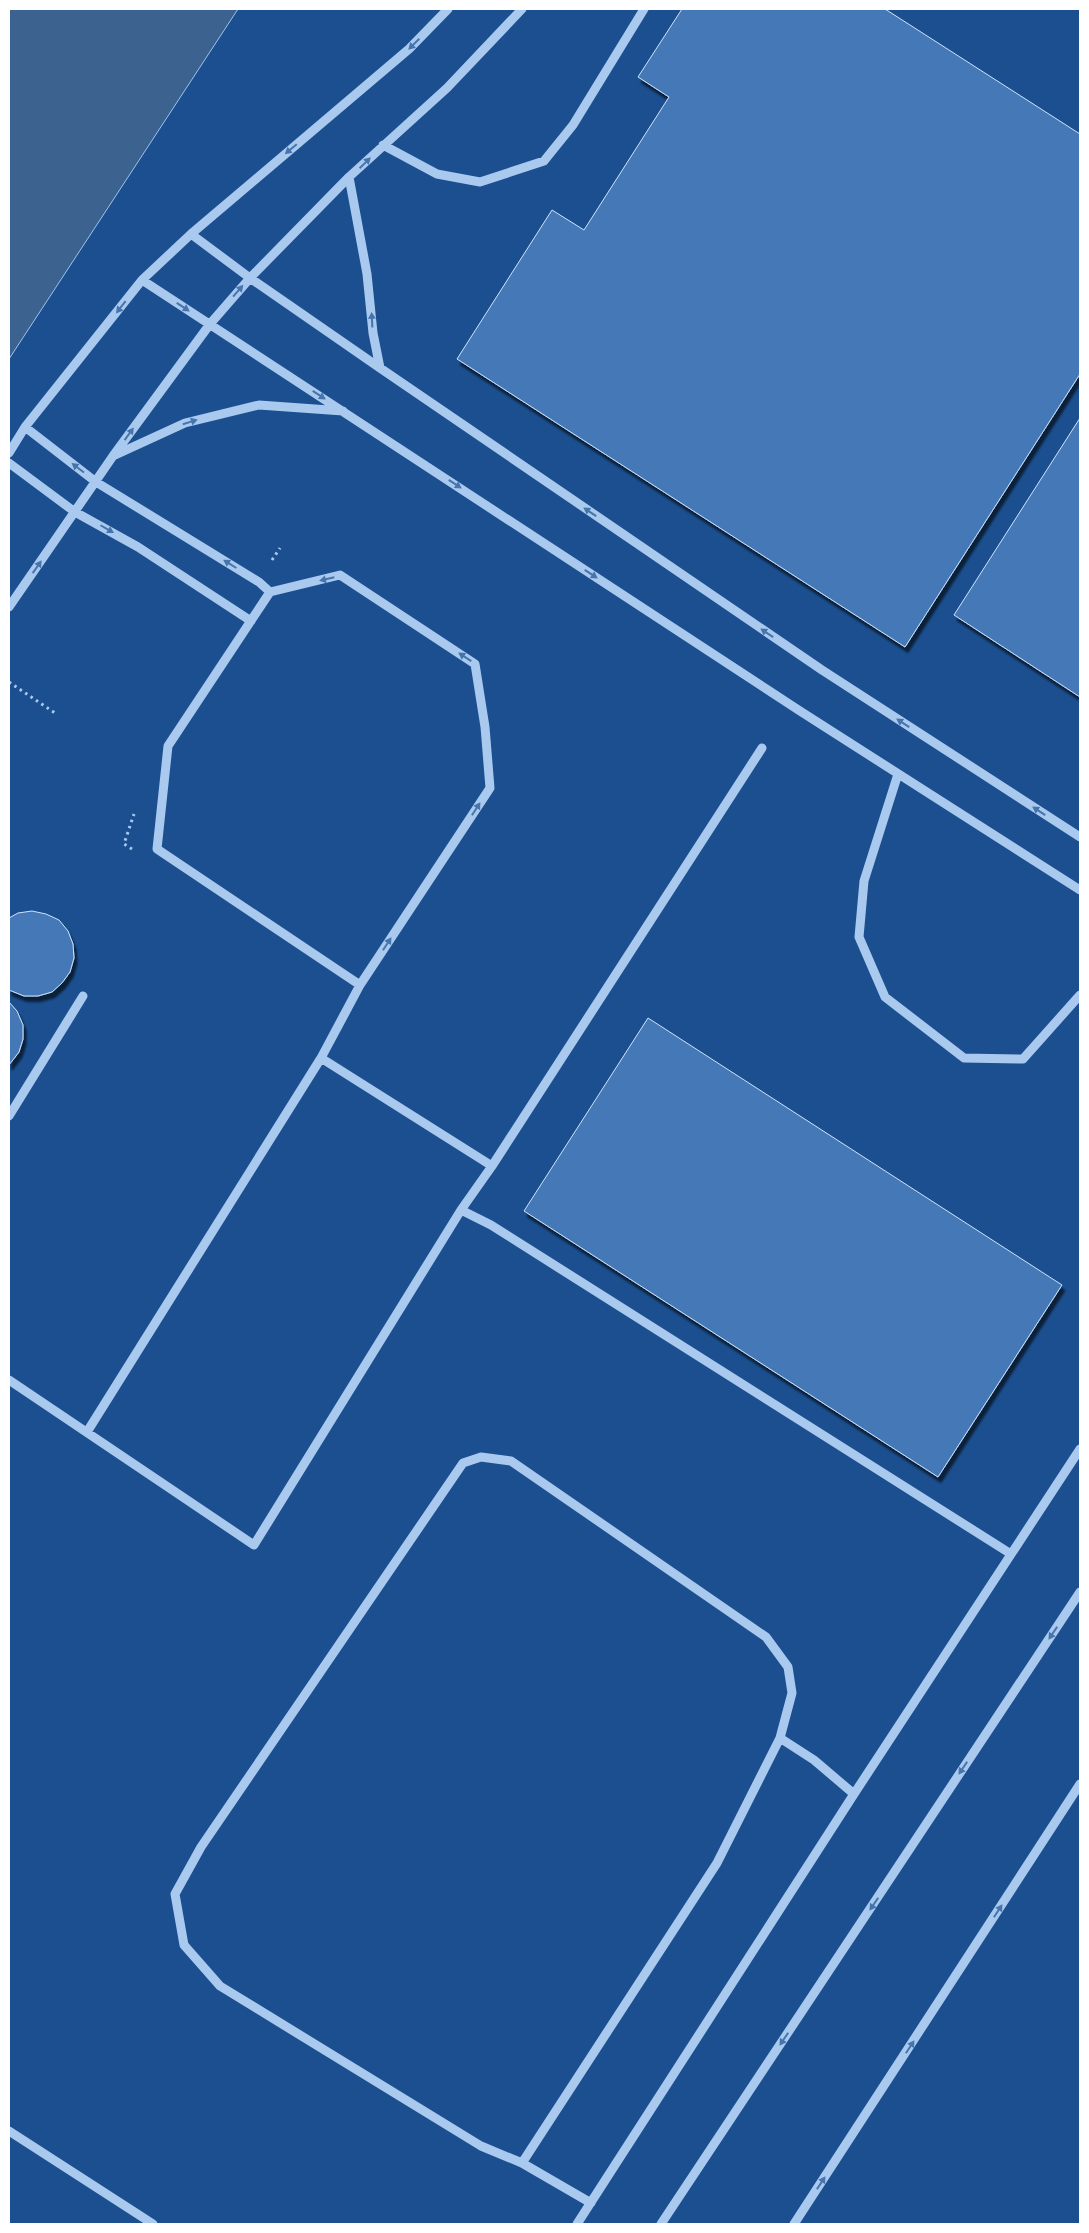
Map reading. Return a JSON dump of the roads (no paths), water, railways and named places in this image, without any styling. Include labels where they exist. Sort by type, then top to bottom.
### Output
[{"type":"lane","points":[[9,453],[25,427],[142,280],[191,234],[410,49],[448,9]]},
{"type":"lane","points":[[9,607],[113,456],[210,324],[250,278],[349,178],[447,88],[522,9]]},
{"type":"lane","points":[[383,145],[437,174],[480,182],[544,161],[573,125],[644,9]]},
{"type":"lane","points":[[349,178],[368,274],[373,333],[380,368]]},
{"type":"lane","points":[[191,234],[250,278],[380,368],[822,670],[1080,837]]},
{"type":"lane","points":[[142,280],[898,774],[1080,890]]},
{"type":"lane","points":[[113,456],[185,423],[259,405],[344,412]]},
{"type":"lane","points":[[25,427],[96,482],[259,582],[270,592]]},
{"type":"lane","points":[[9,463],[75,512],[138,547],[251,621]]},
{"type":"lane","points":[[87,1432],[321,1058],[360,985],[490,788],[485,728],[475,664],[340,576],[270,592],[168,746],[157,849],[360,985]]},
{"type":"lane","points":[[9,1380],[254,1545],[461,1210],[492,1166],[762,748]]},
{"type":"lane","points":[[898,774],[864,881],[859,937],[885,998],[964,1058],[1023,1059],[1080,994]]},
{"type":"lane","points":[[9,1116],[83,996]]},
{"type":"lane","points":[[321,1058],[492,1166]]},
{"type":"lane","points":[[461,1210],[491,1225],[1011,1554]]},
{"type":"lane","points":[[577,2224],[1080,1448]]},
{"type":"lane","points":[[522,2163],[717,1863],[780,1738],[792,1693],[788,1667],[766,1637],[511,1461],[480,1457],[463,1463],[201,1847],[175,1894],[184,1945],[220,1986],[481,2146],[522,2163],[591,2204]]},
{"type":"lane","points":[[661,2224],[1080,1592]]},
{"type":"lane","points":[[780,1738],[814,1760],[854,1794]]},
{"type":"lane","points":[[794,2224],[1080,1784]]},
{"type":"lane","points":[[9,2131],[153,2224]]},
{"type":"water","points":[[9,9],[238,9],[9,359]]}]
